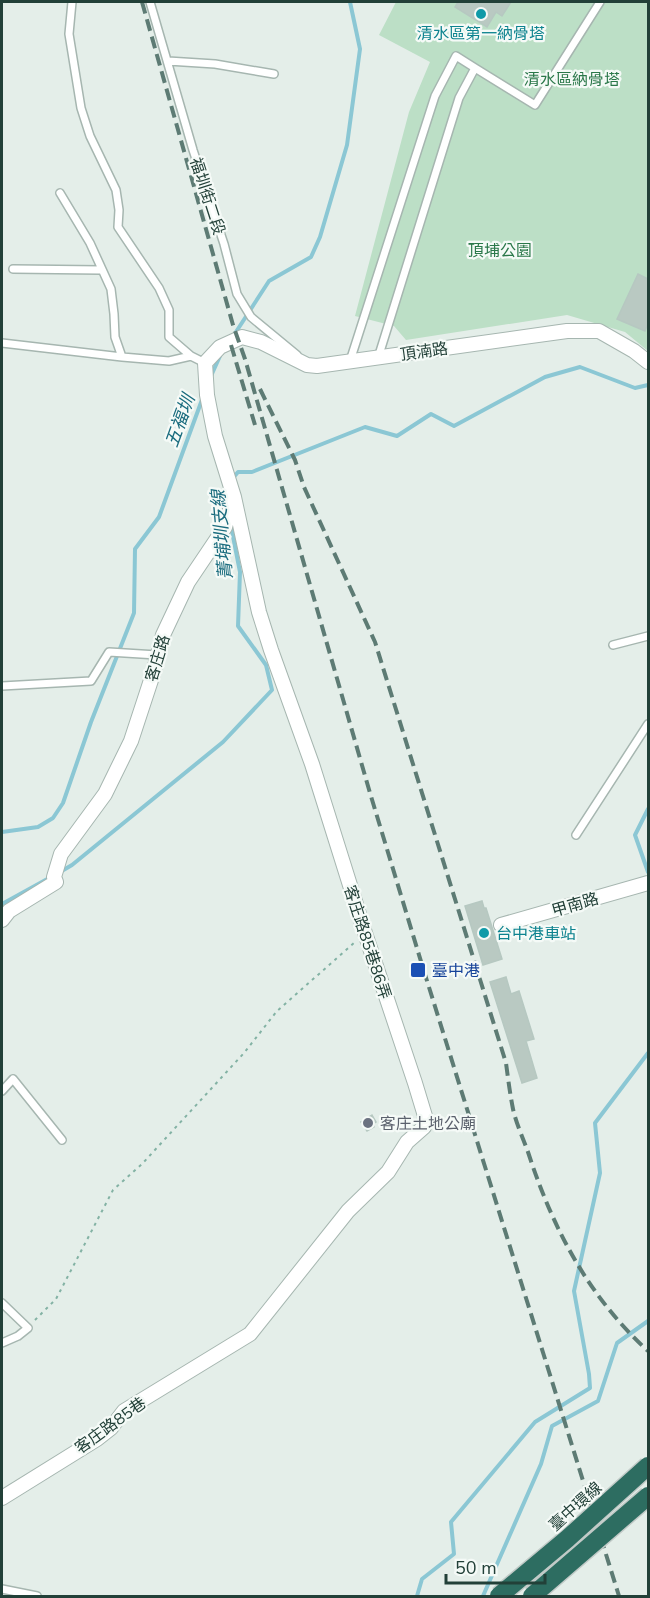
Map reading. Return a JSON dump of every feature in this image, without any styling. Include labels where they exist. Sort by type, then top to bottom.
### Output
[{"type":"highway","name":"臺中環線","points":[[499,1596],[648,1466]]},
{"type":"highway","points":[[532,1596],[648,1496]]},
{"type":"street","name":"頂湳路","points":[[205,363],[220,347],[242,337],[261,342],[307,365],[317,366],[567,330],[599,331],[634,351],[648,362]]},
{"type":"street","points":[[205,363],[207,395],[214,436],[234,497]]},
{"type":"street","name":"客庄路","points":[[2,920],[9,911],[56,882],[54,877],[61,854],[105,794],[131,741],[163,635],[188,582],[225,527],[234,497]]},
{"type":"street","name":"客庄路85巷86弄","points":[[234,497],[271,650],[312,764],[425,1116],[424,1127],[407,1142],[388,1172],[348,1211],[250,1334]]},
{"type":"street","name":"甲南路","points":[[501,925],[648,883]]},
{"type":"street","name":"客庄路85巷","points":[[2,1498],[97,1439],[111,1428],[124,1411],[250,1334]]},
{"type":"lane","points":[[72,2],[69,34],[81,108],[90,136],[116,190],[119,210],[118,227],[159,288],[169,310],[169,337],[191,356],[205,363]]},
{"type":"lane","name":"福圳街二段","points":[[150,2],[193,150],[224,244],[237,294],[251,317],[307,365]]},
{"type":"lane","points":[[350,362],[435,96],[456,56],[535,105],[600,2]]},
{"type":"lane","points":[[168,61],[215,64],[274,74]]},
{"type":"lane","points":[[378,358],[459,98],[475,68]]},
{"type":"lane","points":[[60,193],[90,243],[111,289],[115,337],[122,357]]},
{"type":"lane","points":[[13,269],[101,270]]},
{"type":"lane","points":[[2,343],[169,361],[191,356]]},
{"type":"lane","points":[[613,645],[648,636]]},
{"type":"lane","points":[[2,686],[91,681],[109,652],[158,655]]},
{"type":"lane","points":[[576,835],[648,724]]},
{"type":"lane","points":[[2,1091],[13,1079],[62,1140]]},
{"type":"lane","points":[[2,1303],[27,1328],[18,1336],[2,1343]]},
{"type":"lane","points":[[2,1589],[38,1596]]},
{"type":"path","points":[[27,1328],[56,1299],[113,1190],[142,1164],[244,1053],[277,1011],[365,933]]},
{"type":"green space","name":"清水區納骨塔","points":[[396,2],[648,2],[648,351],[625,332],[567,315],[406,340],[394,326],[355,316],[409,112],[430,62],[379,35]]},
{"type":"building","name":"清水區第一納骨塔","points":[[458,2],[511,2],[502,16],[496,12],[487,27],[455,7]]},
{"type":"building","points":[[638,274],[648,279],[648,323],[645,331],[617,319]]},
{"type":"building","name":"台中港車站","points":[[482,901],[502,959],[483,965],[465,906]]},
{"type":"building","points":[[506,977],[511,994],[519,991],[534,1039],[526,1041],[537,1078],[522,1083],[490,982]]},
{"type":"building","name":"客庄土地公廟","points":[[372,1115],[376,1122],[373,1124],[374,1127],[367,1131],[361,1122]]},
{"type":"waterway","name":"五福圳","points":[[234,335],[269,281],[311,257],[320,237],[347,145],[360,49],[350,2]]},
{"type":"waterway","name":"五福圳","points":[[211,376],[220,356]]},
{"type":"waterway","name":"菁埔圳支線","points":[[233,478],[238,472],[252,472],[365,427],[397,436],[431,414],[454,426],[545,377],[580,367],[635,388],[648,385]]},
{"type":"waterway","name":"五福圳","points":[[2,832],[38,827],[53,818],[63,803],[91,722],[134,613],[135,549],[159,517],[203,397]]},
{"type":"waterway","name":"菁埔圳支線","points":[[60,872],[72,865],[223,742],[272,690],[266,665],[238,626],[240,572],[231,526]]},
{"type":"waterway","points":[[648,809],[635,835],[648,872]]},
{"type":"waterway","name":"菁埔圳支線","points":[[2,904],[51,877]]},
{"type":"waterway","points":[[417,1596],[422,1579],[454,1554],[451,1522],[535,1422],[590,1388],[574,1291],[600,1173],[595,1123],[648,1053]]},
{"type":"waterway","points":[[483,1596],[541,1464],[552,1426],[598,1401],[617,1343],[648,1321]]},
{"type":"railway","points":[[142,2],[233,325],[245,359],[370,793],[619,1596]]},
{"type":"railway","points":[[231,345],[255,425]]},
{"type":"railway","points":[[260,389],[295,460],[304,487],[375,642],[506,1063],[516,1120],[549,1208],[575,1260],[590,1284],[607,1308],[648,1351]]},
{"type":"place","name":"清水區第一納骨塔","points":[[481,14]]},
{"type":"place","name":"台中港車站","points":[[484,933]]},
{"type":"place","name":"臺中港","points":[[418,970]]},
{"type":"place","name":"客庄土地公廟","points":[[368,1123]]},
{"type":"park label","name":"頂埔公園","points":[[500,250]]}]
